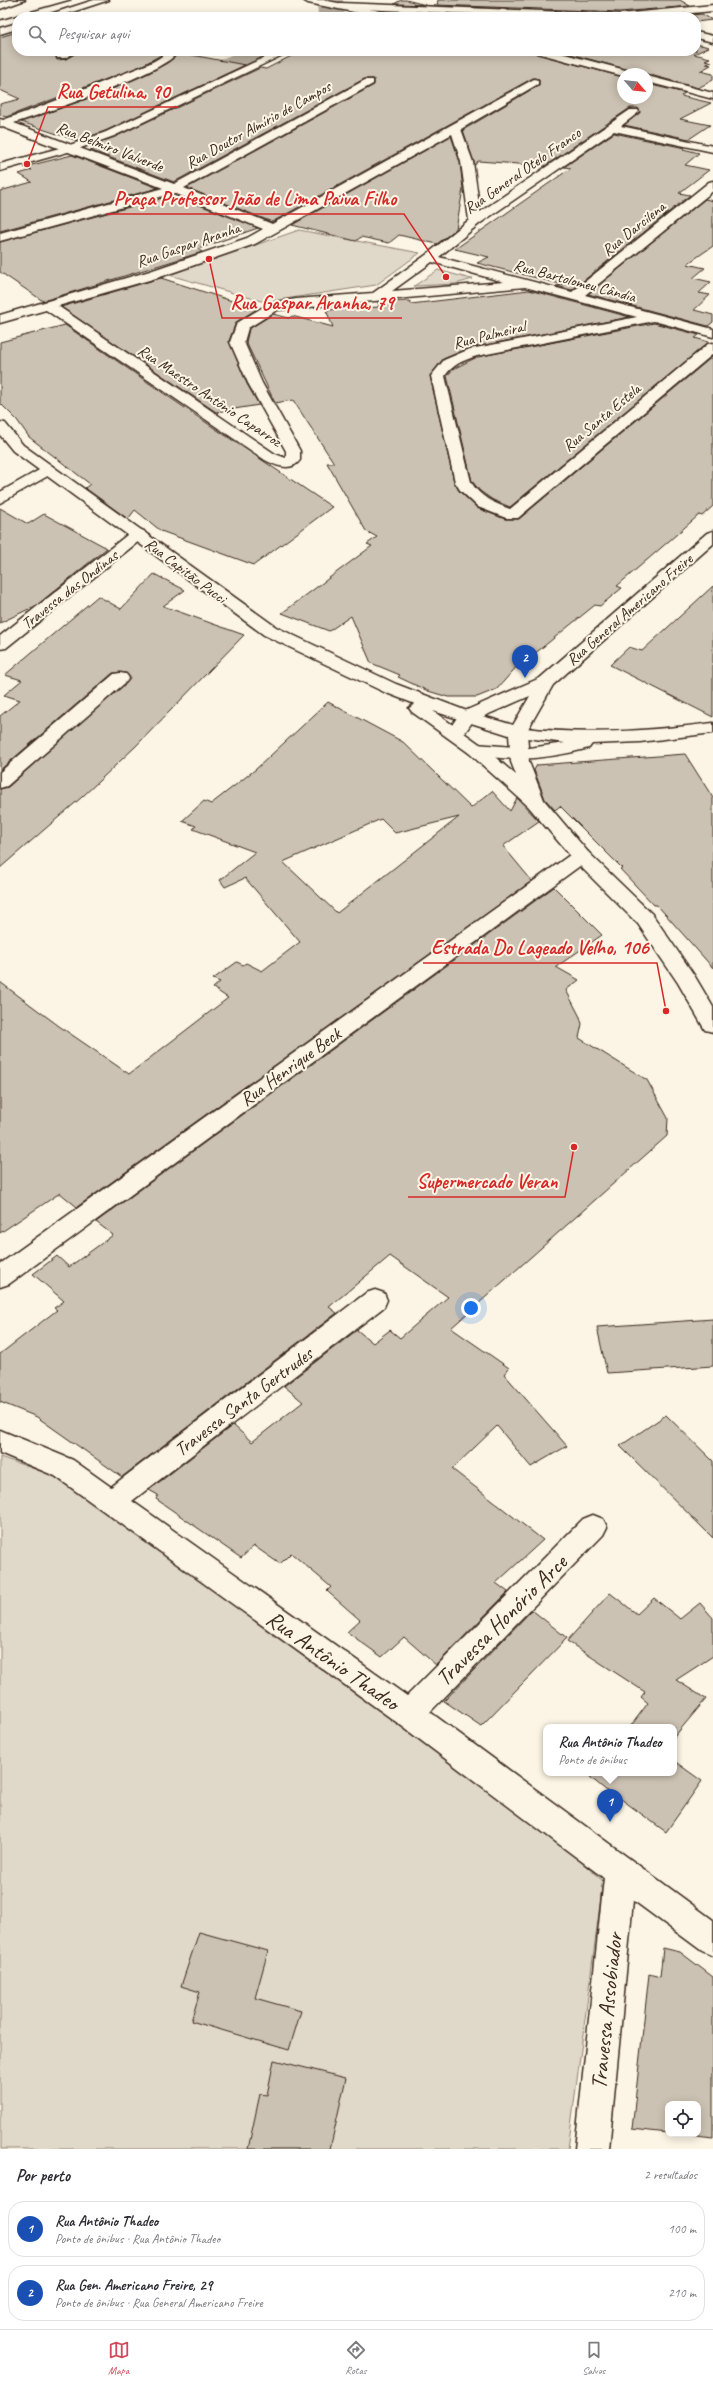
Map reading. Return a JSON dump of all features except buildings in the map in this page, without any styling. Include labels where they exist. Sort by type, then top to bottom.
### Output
[{"type":"street","points":[[0,6],[20,0]]},
{"type":"street","points":[[63,12],[104,0]]},
{"type":"street","points":[[310,0],[370,12]]},
{"type":"street","points":[[337,5],[398,12],[418,4],[510,12]]},
{"type":"street","points":[[410,12],[418,4]]},
{"type":"street","points":[[525,12],[549,4]]},
{"type":"street","points":[[672,12],[713,8]]},
{"type":"street","points":[[0,31],[12,27]]},
{"type":"street","points":[[701,36],[713,39]]},
{"type":"street","points":[[2,122],[60,105],[162,61],[168,56]]},
{"type":"street","points":[[0,168],[71,148],[110,134],[275,56]]},
{"type":"street","points":[[560,56],[617,71]]},
{"type":"street","points":[[653,81],[713,96]]},
{"type":"street","name":"Rua Doutor Almírio de Campos","points":[[0,237],[174,189],[369,82]]},
{"type":"street","name":"Rua Gaspar Aranha","points":[[3,317],[155,274],[251,240],[274,230],[534,82]]},
{"type":"street","name":"Rua General Otelo Franco","points":[[377,296],[430,258],[475,221],[634,112]]},
{"type":"street","name":"Rua Belmiro Valverde","points":[[2,122],[71,148],[274,230]]},
{"type":"street","points":[[611,127],[713,149]]},
{"type":"street","points":[[455,128],[465,148],[469,166],[475,221]]},
{"type":"street","name":"Rua Darcilena","points":[[574,297],[713,185]]},
{"type":"street","name":"Rua Bartolomeu Cândia","points":[[430,258],[522,284],[713,333]]},
{"type":"street","name":"Rua Maestro Antônio Caparroz","points":[[48,305],[270,458],[290,462],[293,460],[293,451],[255,383],[237,342],[242,326],[273,307],[377,296],[522,284]]},
{"type":"street","name":"Rua Palmeiral","points":[[512,515],[478,502],[470,495],[463,482],[438,376],[444,366],[455,358],[475,352],[652,318]]},
{"type":"street","name":"Rua Santa Estela","points":[[512,515],[713,347]]},
{"type":"street","name":"Rua Capitão Pucci","points":[[0,426],[18,448],[138,534],[211,590],[270,631],[390,688],[466,717],[518,732],[546,737],[603,739]]},
{"type":"street","points":[[0,498],[48,470]]},
{"type":"street","name":"Travessa das Ondinas","points":[[0,644],[138,534]]},
{"type":"street","name":"Rua General Americano Freire","points":[[466,717],[546,682],[713,536]]},
{"type":"street","points":[[0,782],[120,678]]},
{"type":"street","name":"Rua General Americano Freire","points":[[518,732],[546,682]]},
{"type":"street","name":"Rua Capitão Pucci","points":[[390,688],[475,748],[535,802]]},
{"type":"street","points":[[455,734],[466,717]]},
{"type":"street","points":[[475,748],[519,754],[551,753],[603,739],[669,734],[713,728]]},
{"type":"street","points":[[518,732],[519,754],[523,774],[535,802],[581,856],[645,919],[687,980],[713,1025]]},
{"type":"street","name":"Rua Henrique Beck","points":[[0,1277],[581,856]]},
{"type":"street","name":"Travessa Santa Gertrudes","points":[[111,1502],[375,1300]]},
{"type":"street","name":"Rua Antônio Thadeo","points":[[0,1441],[64,1468],[409,1714],[620,1873],[713,1940]]},
{"type":"street","name":"Travessa Honório Arce","points":[[409,1714],[593,1527]]},
{"type":"street","name":"Travessa Assobiador","points":[[592,2149],[620,1873]]},
{"type":"shaded area","points":[[299,230],[420,253],[376,285],[265,302],[169,275]]},
{"type":"shaded area","points":[[438,270],[473,279],[455,284],[414,286]]},
{"type":"shaded area","points":[[0,1457],[58,1477],[391,1716],[552,1836],[603,1881],[568,2149],[0,2149]]},
{"type":"waterway","points":[[330,0],[331,12]]},
{"type":"waterway","points":[[164,98],[251,56]]},
{"type":"railway","points":[[28,12],[71,0]]},
{"type":"railway","points":[[0,20],[12,17]]},
{"type":"place","name":"Rua Getulina, 90","points":[[27,164]]},
{"type":"place","name":"Rua Gaspar Aranha, 79","points":[[209,259]]},
{"type":"place","name":"Praça Professor João de Lima Paiva Filho","points":[[446,277]]},
{"type":"place","name":"Rua Gen. Americano Freire, 29","points":[[525,678]]},
{"type":"place","name":"Estrada Do Lageado Velho, 106","points":[[666,1011]]},
{"type":"place","name":"Supermercado Veran","points":[[574,1147]]},
{"type":"place","name":"Rua Antônio Thadeo","points":[[610,1822]]}]
